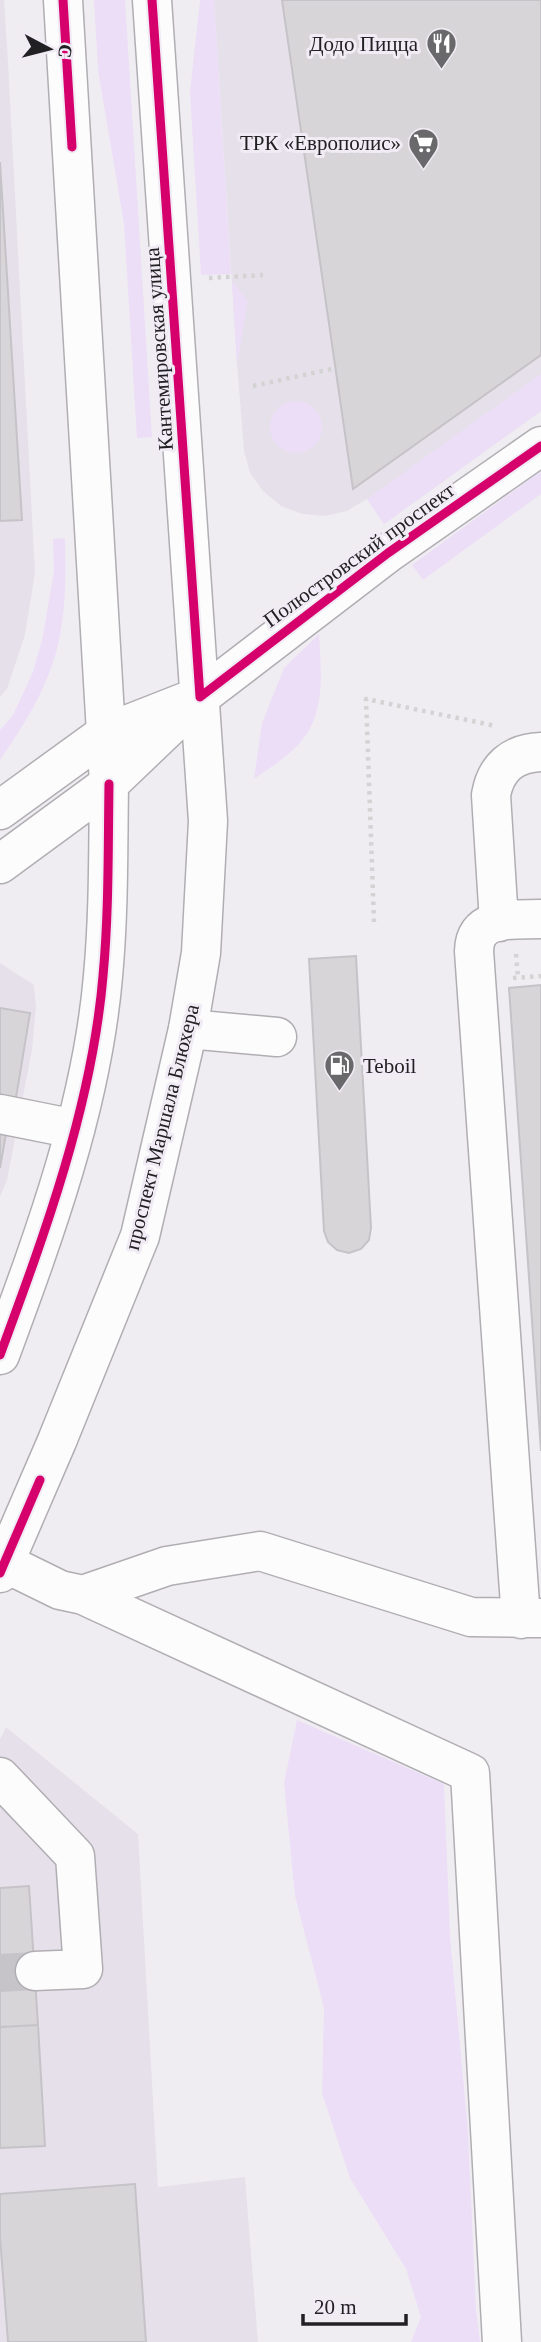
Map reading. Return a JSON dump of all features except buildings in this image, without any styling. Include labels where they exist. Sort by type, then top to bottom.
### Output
[{"type":"main road","points":[[0,1354],[41,1244],[75,1129],[90,1063],[103,977],[109,784],[63,0]]},
{"type":"main road","name":"Кантемировская улица","points":[[152,0],[200,697]]},
{"type":"main road","name":"Полюстровский проспект","points":[[0,863],[109,784],[200,697],[388,553],[541,446]]},
{"type":"main road","name":"Полюстровский проспект","points":[[0,810],[106,733],[200,697]]},
{"type":"main road","name":"проспект Маршала Блюхера","points":[[2,1568],[140,1236],[188,1029],[201,953],[208,821],[200,697]]},
{"type":"main road","points":[[499,922],[491,795],[493,783],[507,762],[517,756],[541,752]]},
{"type":"main road","points":[[83,1595],[167,1566],[260,1551],[471,1617],[531,1618],[527,1519],[474,951],[476,936],[480,929],[489,923],[541,919]]},
{"type":"main road","points":[[188,1029],[277,1037]]},
{"type":"main road","points":[[0,1114],[75,1129]]},
{"type":"main road","points":[[2,1568],[60,1590],[83,1595],[470,1773],[502,2342]]},
{"type":"main road","points":[[0,1777],[75,1856],[83,1969],[35,1971]]},
{"type":"path","points":[[209,278],[263,275]]},
{"type":"path","points":[[253,386],[335,368]]},
{"type":"path","points":[[374,922],[366,699],[501,727]]},
{"type":"shaded area","points":[[0,0],[4,0],[8,62],[35,573],[25,635],[7,689],[0,697]]},
{"type":"shaded area","points":[[94,0],[125,0],[152,437],[137,438],[124,224],[98,70]]},
{"type":"shaded area","points":[[200,0],[214,0],[231,274],[201,275],[190,92]]},
{"type":"shaded area","name":"ТРК «Европолис»","points":[[214,0],[541,0],[541,411],[384,524],[367,499],[347,511],[325,516],[302,514],[281,506],[263,491],[250,473],[244,451],[237,364]]},
{"type":"shaded area","points":[[232,281],[248,301],[237,364]]},
{"type":"shaded area","points":[[541,374],[541,411],[384,524],[367,499]]},
{"type":"shaded area","points":[[296,401],[306,403],[314,409],[320,417],[320,437],[314,445],[306,451],[296,453],[286,451],[278,445],[272,437],[270,427],[272,417],[278,409],[286,403]]},
{"type":"shaded area","points":[[541,471],[541,494],[423,580],[412,565]]},
{"type":"shaded area","points":[[65,538],[64,602],[55,656],[36,703],[0,760],[0,730],[13,715],[33,672],[43,636],[54,571],[53,539]]},
{"type":"shaded area","points":[[319,634],[320,692],[314,720],[293,750],[254,779],[262,723],[284,668]]},
{"type":"shaded area","points":[[0,963],[34,985],[36,1007],[32,1050],[7,1180],[0,1197]]},
{"type":"shaded area","points":[[297,1720],[444,1784],[450,1936],[468,2132],[476,2311],[480,2342],[411,2342],[421,2317],[406,2269],[350,2178],[322,2093],[324,2008],[295,1896],[284,1783]]},
{"type":"shaded area","points":[[6,1727],[138,1834],[158,2187],[245,2177],[258,2342],[0,2342],[0,1739]]},
{"type":"tunnel","points":[[0,1973],[35,1971]]},
{"type":"cycle path","points":[[63,0],[72,147]]},
{"type":"cycle path","points":[[152,0],[200,697]]},
{"type":"cycle path","points":[[200,697],[388,553],[541,446]]},
{"type":"cycle path","points":[[0,1355],[49,1216],[89,1073],[105,952],[109,784]]},
{"type":"cycle path","points":[[0,1573],[40,1480]]},
{"type":"place","name":"Додо Пицца","points":[[441,71]]},
{"type":"place","name":"ТРК «Европолис»","points":[[424,170]]},
{"type":"place","name":"Teboil","points":[[340,1093]]}]
